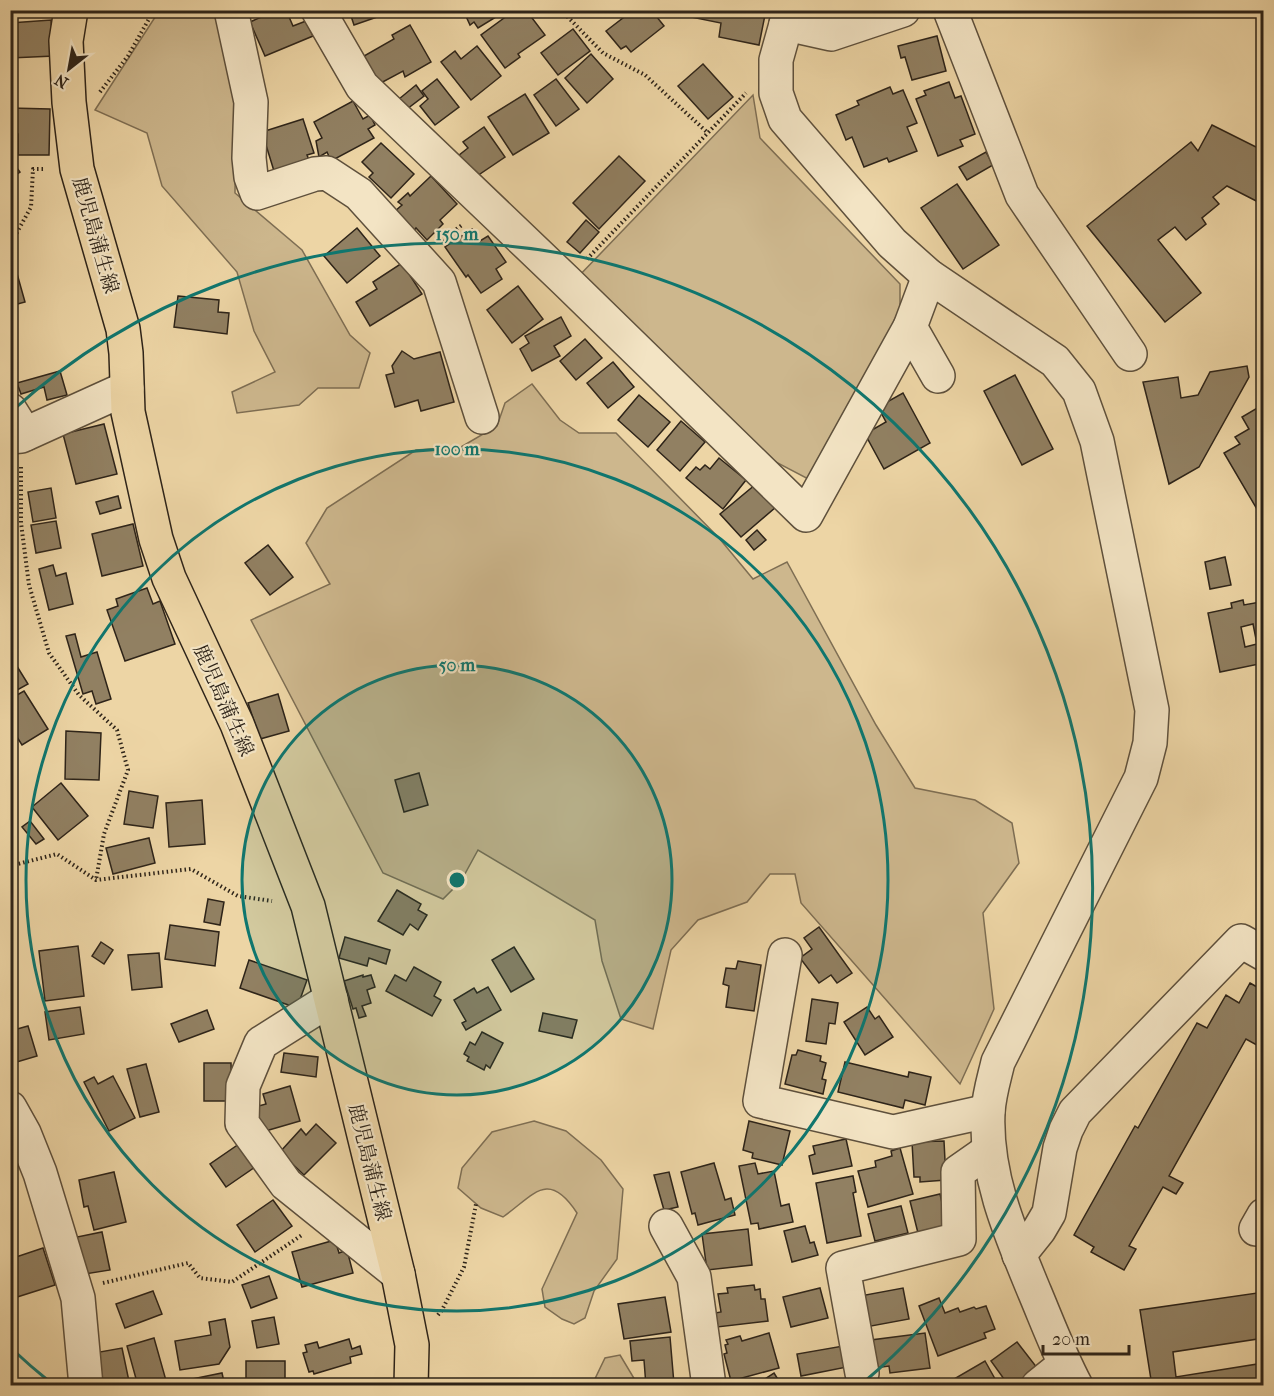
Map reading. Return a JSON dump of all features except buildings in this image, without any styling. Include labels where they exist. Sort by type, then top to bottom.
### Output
[{"type":"main road","name":"鹿児島蒲生線","points":[[71,10],[66,41],[69,102],[77,169],[123,329],[128,412],[156,538],[169,578],[237,724],[308,906],[398,1274],[412,1345],[411,1386]]},
{"type":"street","points":[[231,10],[251,102],[249,158],[256,193],[315,174],[327,173],[359,194],[439,282],[482,417]]},
{"type":"street","points":[[318,10],[362,86],[806,514],[910,327],[928,276]]},
{"type":"street","points":[[903,10],[831,34],[788,17],[776,60],[776,93],[785,119],[892,243],[928,276],[1055,361],[1079,391],[1097,441],[1152,710],[1150,743],[1141,778],[999,1062],[991,1087],[988,1111],[988,1151],[997,1192],[1019,1255],[1070,1375],[1038,1386]]},
{"type":"street","points":[[950,10],[1022,195],[1130,354]]},
{"type":"street","points":[[910,327],[938,376]]},
{"type":"street","points":[[17,430],[127,388]]},
{"type":"street","points":[[1019,1255],[1049,1213],[1060,1148],[1075,1113],[1241,941],[1263,952]]},
{"type":"street","points":[[784,955],[760,1101],[893,1132],[988,1111]]},
{"type":"street","points":[[331,999],[261,1044],[243,1086],[242,1123],[286,1184],[398,1274]]},
{"type":"street","points":[[10,1107],[24,1133],[40,1173],[78,1298],[86,1386]]},
{"type":"street","points":[[862,1373],[843,1268],[960,1239],[958,1172],[988,1151]]},
{"type":"street","points":[[666,1226],[694,1277],[709,1386]]},
{"type":"path","points":[[93,95],[100,93],[128,56],[154,10]]},
{"type":"path","points":[[561,10],[603,53],[645,75],[708,133]]},
{"type":"path","points":[[566,281],[753,85]]},
{"type":"path","points":[[10,244],[31,207],[33,169],[77,169]]},
{"type":"path","points":[[417,258],[487,207]]},
{"type":"path","points":[[17,430],[23,534],[29,585],[49,653],[79,695],[117,730],[128,770],[104,834],[96,880]]},
{"type":"path","points":[[10,866],[57,854],[96,880],[191,869],[238,896],[308,906]]},
{"type":"path","points":[[412,1345],[442,1310],[464,1267],[476,1204]]},
{"type":"path","points":[[75,1289],[188,1263],[200,1278],[232,1282],[327,1217]]},
{"type":"shaded area","points":[[159,11],[219,11],[236,102],[235,193],[302,250],[350,335],[370,353],[359,388],[318,388],[299,405],[237,413],[232,392],[275,372],[254,331],[237,272],[162,186],[147,133],[95,110]]},
{"type":"shaded area","points":[[753,95],[760,138],[900,284],[900,314],[814,482],[768,458],[576,279]]},
{"type":"shaded area","points":[[532,384],[560,420],[579,433],[616,433],[719,538],[753,579],[787,562],[876,725],[915,788],[975,800],[1012,823],[1019,863],[983,913],[994,1009],[960,1084],[801,903],[795,874],[770,874],[747,902],[698,920],[671,950],[653,1029],[621,1019],[602,961],[595,920],[478,850],[461,881],[443,899],[383,873],[251,620],[330,584],[306,543],[327,508],[416,450],[461,447],[497,426],[505,403]]},
{"type":"shaded area","points":[[534,1121],[566,1131],[601,1160],[623,1189],[617,1259],[594,1291],[585,1318],[574,1324],[545,1307],[542,1289],[577,1213],[567,1200],[558,1192],[549,1189],[541,1190],[532,1194],[503,1217],[481,1208],[458,1188],[462,1168],[492,1132]]},
{"type":"shaded area","points":[[620,1355],[638,1385],[592,1385],[605,1358]]}]
